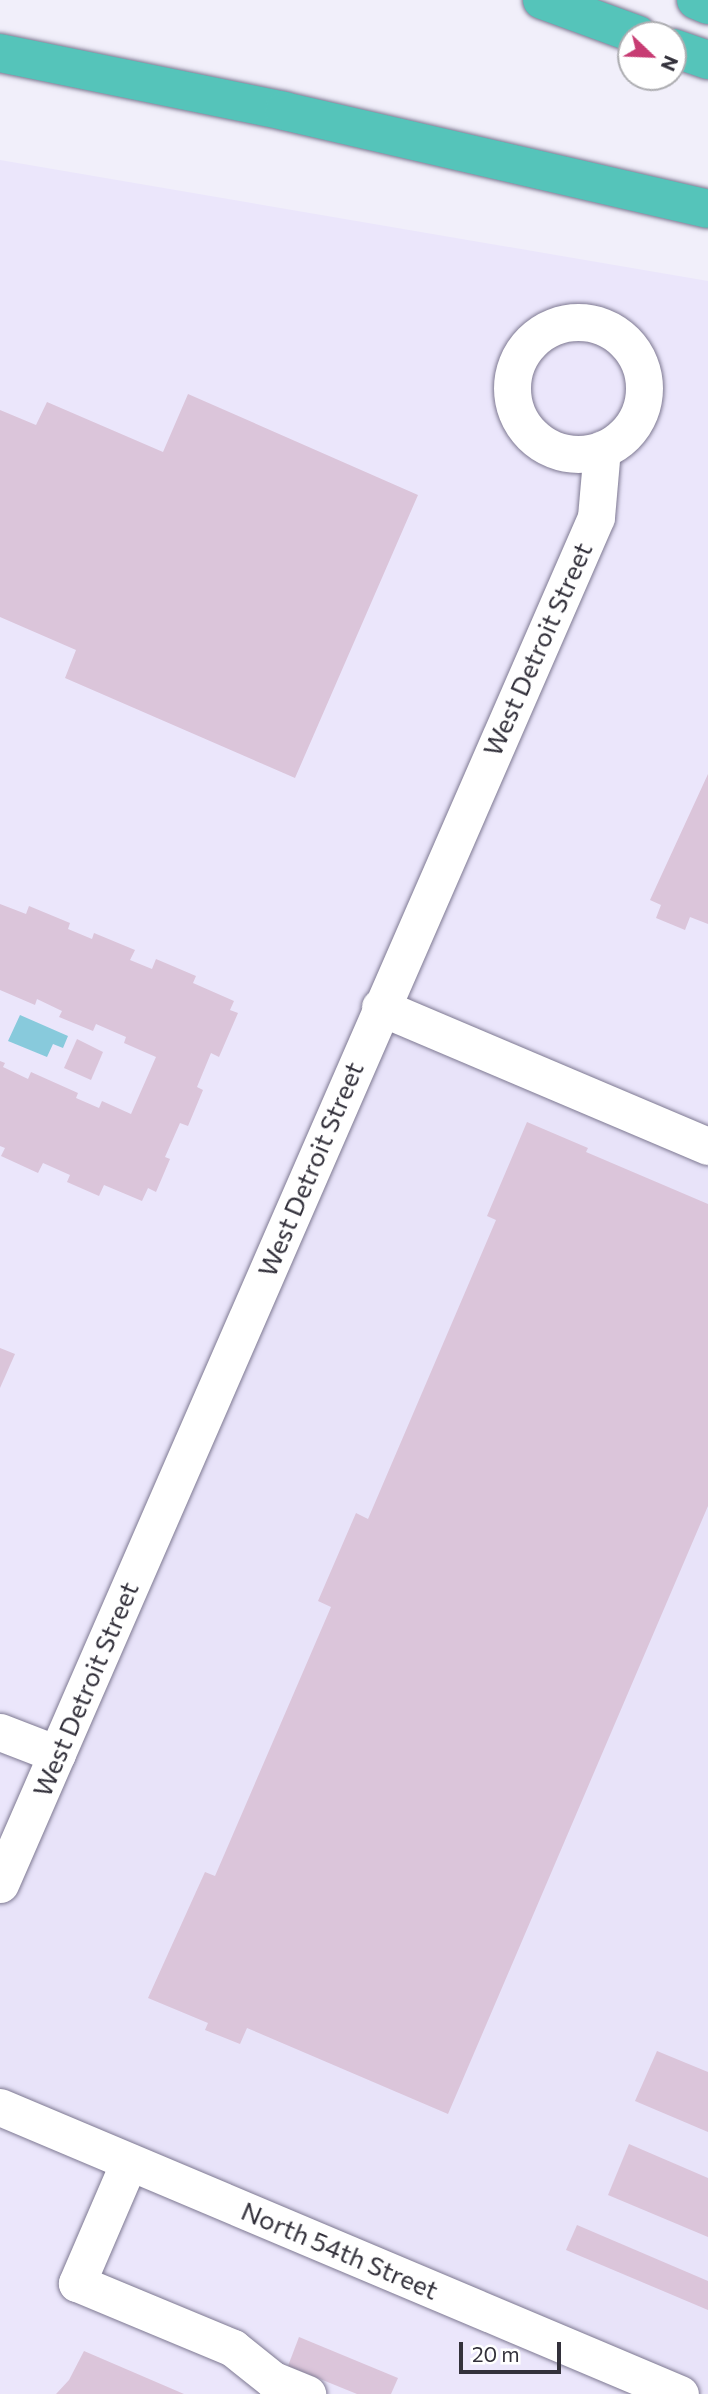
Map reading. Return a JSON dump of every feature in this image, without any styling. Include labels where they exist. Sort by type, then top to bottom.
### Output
[{"type":"highway","points":[[542,0],[617,27]]},
{"type":"highway","points":[[696,0],[708,5]]},
{"type":"highway","points":[[0,53],[284,111],[708,209]]},
{"type":"highway","points":[[687,53],[708,60]]},
{"type":"street","name":"West Detroit Street","points":[[0,1884],[380,1007],[596,517],[602,449]]},
{"type":"street","points":[[380,1007],[708,1146]]},
{"type":"street","points":[[0,1732],[57,1754]]},
{"type":"street","name":"North 54th Street","points":[[0,2107],[680,2394]]},
{"type":"street","points":[[130,2162],[77,2283],[233,2348],[273,2380],[307,2394]]},
{"type":"shaded area","points":[[0,160],[708,281],[708,1146],[0,1884]]},
{"type":"shaded area","points":[[380,1007],[708,1146],[708,2394],[680,2394],[0,2107],[0,1884]]},
{"type":"shaded area","points":[[0,2107],[680,2394],[0,2394]]},
{"type":"water","points":[[20,1015],[68,1036],[63,1048],[53,1044],[47,1057],[8,1041]]},
{"type":"building","points":[[188,394],[418,495],[295,778],[65,678],[76,650],[0,617],[0,410],[36,425],[47,402],[163,452]]},
{"type":"building","points":[[708,774],[708,924],[690,917],[685,930],[656,918],[661,905],[650,900]]},
{"type":"building","points":[[0,904],[26,914],[29,906],[70,923],[68,929],[92,939],[94,933],[135,950],[130,960],[152,969],[156,959],[196,976],[193,983],[234,1001],[230,1010],[238,1013],[219,1057],[211,1053],[197,1087],[203,1090],[188,1126],[180,1123],[165,1157],[170,1159],[156,1192],[148,1188],[142,1201],[104,1185],[99,1196],[67,1182],[70,1175],[43,1163],[38,1173],[1,1156],[5,1148],[0,1146],[0,1061],[5,1063],[3,1067],[28,1079],[31,1072],[78,1093],[76,1098],[99,1108],[102,1101],[131,1114],[156,1057],[124,1043],[126,1037],[96,1024],[93,1031],[59,1017],[62,1011],[37,999],[35,1005],[0,990]]},
{"type":"building","points":[[77,1039],[103,1052],[91,1080],[64,1068]]},
{"type":"building","points":[[527,1122],[588,1148],[586,1152],[708,1204],[708,1506],[448,2114],[247,2028],[240,2044],[205,2030],[208,2023],[148,1998],[205,1872],[215,1876],[331,1607],[318,1601],[356,1513],[368,1519],[496,1220],[487,1216]]},
{"type":"building","points":[[0,1348],[15,1354],[0,1388]]},
{"type":"building","points":[[657,2051],[708,2072],[708,2132],[635,2101]]},
{"type":"building","points":[[629,2144],[708,2178],[708,2237],[608,2195]]},
{"type":"building","points":[[577,2225],[708,2281],[708,2310],[566,2250]]},
{"type":"building","points":[[299,2337],[398,2378],[391,2394],[357,2394],[288,2366]]},
{"type":"building","points":[[84,2351],[184,2394],[56,2394],[69,2380]]}]
